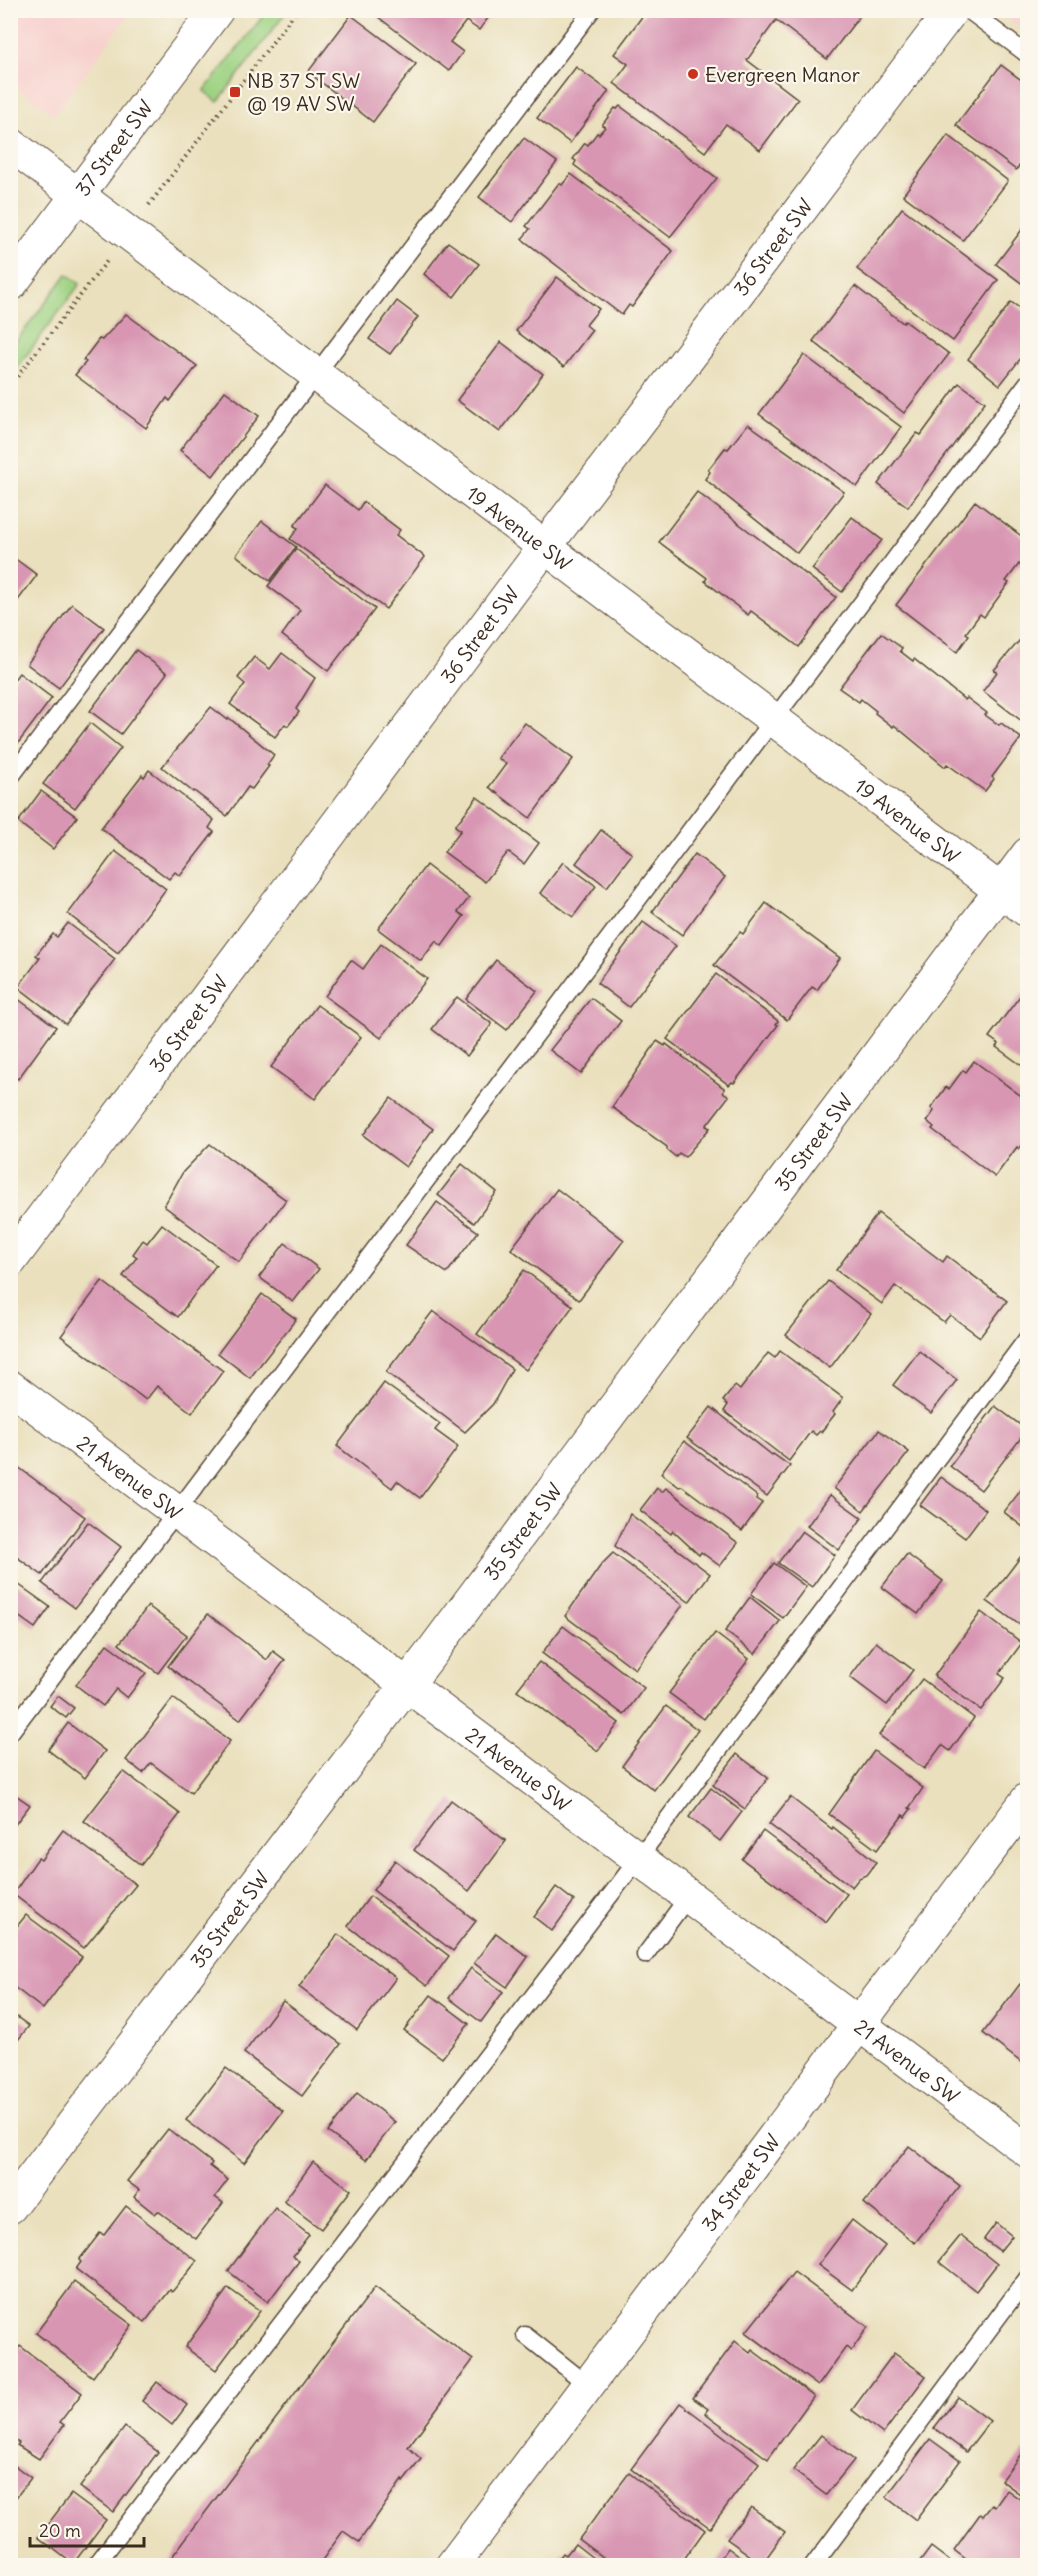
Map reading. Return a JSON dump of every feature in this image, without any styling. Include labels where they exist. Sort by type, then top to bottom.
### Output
[{"type":"street","name":"37 Street SW","points":[[10,285],[217,10]]},
{"type":"street","name":"36 Street SW","points":[[10,1261],[546,546],[952,10]]},
{"type":"street","name":"19 Avenue SW","points":[[10,144],[1028,911]]},
{"type":"street","name":"35 Street SW","points":[[10,2207],[407,1685],[1028,854]]},
{"type":"street","name":"21 Avenue SW","points":[[10,1387],[1028,2151]]},
{"type":"street","name":"34 Street SW","points":[[452,2565],[1028,1799]]},
{"type":"lane","points":[[10,778],[592,10]]},
{"type":"lane","points":[[968,10],[1028,55]]},
{"type":"lane","points":[[10,1733],[1028,382]]},
{"type":"lane","points":[[95,2565],[637,1858],[1028,1337]]},
{"type":"lane","points":[[645,1955],[688,1897]]},
{"type":"lane","points":[[813,2565],[1028,2277]]},
{"type":"lane","points":[[525,2335],[588,2385]]},
{"type":"path","points":[[147,207],[297,10]]},
{"type":"path","points":[[10,387],[113,252]]},
{"type":"shaded area","points":[[11,10],[132,11],[54,115],[11,83]]},
{"type":"shaded area","points":[[997,11],[1027,11],[1027,34]]},
{"type":"green space","points":[[267,11],[287,11],[218,102],[204,91]]},
{"type":"green space","points":[[67,274],[80,284],[11,376],[11,348]]},
{"type":"building","points":[[369,10],[494,10],[479,30],[466,21],[450,42],[463,52],[449,71]]},
{"type":"building","name":"Evergreen Manor","points":[[647,10],[864,10],[827,59],[776,20],[747,60],[798,99],[760,150],[726,124],[705,152],[614,83],[628,64],[614,54]]},
{"type":"building","points":[[351,15],[416,64],[373,122],[308,72]]},
{"type":"building","points":[[1001,65],[1028,85],[1028,155],[1016,170],[956,125]]},
{"type":"building","points":[[576,67],[609,91],[570,143],[537,118]]},
{"type":"building","points":[[620,106],[717,178],[670,237],[574,165],[576,161],[573,159],[585,143],[588,145],[597,133],[599,134],[605,127],[602,125],[615,108]]},
{"type":"building","points":[[948,135],[1008,181],[963,240],[903,195]]},
{"type":"building","points":[[524,138],[557,162],[512,222],[479,197]]},
{"type":"building","points":[[571,174],[673,251],[632,307],[629,305],[622,315],[522,239],[530,229],[526,226],[559,183],[562,185]]},
{"type":"building","points":[[902,208],[998,280],[953,341],[857,269]]},
{"type":"building","points":[[1024,227],[1028,230],[1028,288],[996,264]]},
{"type":"building","points":[[448,242],[479,264],[454,297],[424,274]]},
{"type":"building","points":[[557,277],[599,309],[586,325],[592,330],[564,367],[516,331]]},
{"type":"building","points":[[855,286],[903,323],[905,321],[949,354],[904,413],[813,341]]},
{"type":"building","points":[[397,301],[418,317],[390,354],[369,339]]},
{"type":"building","points":[[1011,302],[1028,314],[1028,349],[1000,385],[968,359]]},
{"type":"building","points":[[126,314],[197,366],[170,401],[167,398],[146,428],[75,375],[86,362],[83,360],[99,339],[102,340]]},
{"type":"building","points":[[501,342],[543,374],[500,432],[457,400]]},
{"type":"building","points":[[804,355],[901,427],[857,487],[759,414]]},
{"type":"building","points":[[959,383],[985,402],[908,507],[878,484],[917,433],[921,435]]},
{"type":"building","points":[[225,391],[259,416],[213,476],[180,450]]},
{"type":"building","points":[[748,424],[844,492],[797,553],[705,479],[710,472],[708,470],[725,448],[728,449]]},
{"type":"building","points":[[325,485],[358,510],[363,502],[400,530],[396,535],[425,557],[386,609],[290,539],[298,528],[294,526]]},
{"type":"building","points":[[697,492],[836,597],[799,647],[751,611],[748,615],[705,581],[707,578],[659,542]]},
{"type":"building","points":[[975,501],[1028,541],[1028,560],[1022,567],[1019,564],[1006,581],[1009,583],[984,617],[980,614],[966,633],[969,635],[957,652],[896,605]]},
{"type":"building","points":[[852,517],[882,540],[842,592],[812,569]]},
{"type":"building","points":[[262,521],[296,547],[270,581],[236,555]]},
{"type":"building","points":[[296,549],[375,609],[328,671],[282,635],[300,610],[268,586]]},
{"type":"building","points":[[10,555],[37,575],[10,611]]},
{"type":"building","points":[[72,604],[104,628],[59,688],[27,664]]},
{"type":"building","points":[[881,633],[902,648],[900,651],[913,661],[914,659],[965,700],[967,698],[987,713],[985,715],[999,725],[1001,723],[1021,738],[992,777],[994,779],[985,791],[947,764],[945,767],[894,725],[893,727],[875,713],[876,711],[861,699],[859,702],[839,688]]},
{"type":"building","points":[[1026,633],[1028,716],[1023,722],[983,691],[997,672],[994,670]]},
{"type":"building","points":[[136,650],[167,673],[121,734],[90,711]]},
{"type":"building","points":[[282,653],[315,678],[296,709],[299,712],[275,737],[230,704],[245,684],[238,678],[254,657],[270,669]]},
{"type":"building","points":[[19,673],[52,698],[10,754],[10,685]]},
{"type":"building","points":[[211,707],[228,720],[229,718],[274,755],[252,789],[248,787],[227,816],[162,767]]},
{"type":"building","points":[[90,723],[121,748],[75,808],[43,784]]},
{"type":"building","points":[[525,723],[573,759],[530,818],[489,787],[506,764],[498,758]]},
{"type":"building","points":[[149,770],[214,820],[209,828],[214,832],[180,876],[175,872],[169,879],[101,828],[142,775],[144,777]]},
{"type":"building","points":[[41,791],[77,817],[53,849],[18,822]]},
{"type":"building","points":[[477,797],[539,843],[524,864],[508,852],[485,882],[444,852],[461,830],[455,826]]},
{"type":"building","points":[[601,830],[632,854],[607,887],[576,863]]},
{"type":"building","points":[[115,851],[166,889],[118,953],[68,914]]},
{"type":"building","points":[[695,854],[725,877],[682,935],[652,912]]},
{"type":"building","points":[[563,862],[596,886],[573,917],[540,893]]},
{"type":"building","points":[[426,865],[469,898],[458,912],[464,916],[442,946],[436,941],[421,961],[378,929]]},
{"type":"building","points":[[766,903],[840,958],[817,990],[812,987],[787,1020],[714,965],[740,932],[743,934]]},
{"type":"building","points":[[643,922],[676,946],[629,1007],[597,983]]},
{"type":"building","points":[[68,923],[115,959],[66,1024],[18,987],[40,958],[36,955],[53,934],[57,937]]},
{"type":"building","points":[[381,944],[427,979],[381,1038],[325,996],[351,960],[363,969]]},
{"type":"building","points":[[496,960],[537,991],[507,1030],[466,999]]},
{"type":"building","points":[[716,974],[778,1021],[776,1024],[778,1025],[734,1083],[729,1085],[667,1039]]},
{"type":"building","points":[[1023,992],[1028,995],[1028,1070],[996,1047],[999,1044],[989,1037]]},
{"type":"building","points":[[10,993],[56,1027],[18,1079],[10,1074]]},
{"type":"building","points":[[457,997],[492,1024],[467,1056],[432,1029]]},
{"type":"building","points":[[591,998],[621,1021],[581,1074],[550,1050]]},
{"type":"building","points":[[317,1005],[361,1037],[315,1099],[271,1067]]},
{"type":"building","points":[[657,1041],[665,1046],[666,1044],[725,1089],[723,1092],[729,1096],[706,1126],[710,1128],[685,1157],[679,1153],[676,1157],[667,1150],[667,1147],[612,1107]]},
{"type":"building","points":[[974,1061],[1028,1101],[1028,1138],[1019,1149],[1017,1147],[995,1177],[932,1129],[934,1127],[927,1121],[934,1111],[931,1108],[946,1087],[949,1089],[963,1070],[966,1072]]},
{"type":"building","points":[[391,1098],[433,1129],[406,1167],[363,1135]]},
{"type":"building","points":[[210,1144],[286,1200],[239,1262],[164,1206],[183,1172]]},
{"type":"building","points":[[462,1164],[497,1192],[474,1223],[438,1195]]},
{"type":"building","points":[[557,1189],[624,1240],[579,1300],[511,1249]]},
{"type":"building","points":[[437,1202],[478,1232],[447,1273],[406,1245]]},
{"type":"building","points":[[878,1213],[943,1262],[947,1256],[1007,1301],[980,1337],[950,1315],[944,1322],[895,1286],[882,1304],[836,1270]]},
{"type":"building","points":[[162,1224],[216,1265],[178,1317],[123,1276],[137,1257],[133,1254],[143,1240],[147,1243]]},
{"type":"building","points":[[285,1243],[319,1269],[293,1302],[259,1277]]},
{"type":"building","points":[[524,1270],[573,1306],[526,1370],[477,1334]]},
{"type":"building","points":[[102,1281],[223,1371],[192,1413],[157,1386],[146,1400],[61,1336]]},
{"type":"building","points":[[828,1281],[871,1314],[830,1368],[786,1335]]},
{"type":"building","points":[[262,1294],[296,1319],[250,1378],[218,1353]]},
{"type":"building","points":[[433,1311],[512,1369],[493,1404],[465,1432],[386,1372]]},
{"type":"building","points":[[780,1351],[843,1398],[833,1412],[835,1414],[821,1432],[816,1435],[811,1431],[789,1461],[724,1411],[728,1405],[723,1401],[735,1386],[740,1390],[768,1353],[775,1358]]},
{"type":"building","points":[[919,1351],[957,1380],[931,1413],[893,1385]]},
{"type":"building","points":[[384,1383],[440,1424],[435,1430],[458,1447],[420,1498],[397,1481],[392,1488],[337,1446]]},
{"type":"building","points":[[995,1406],[1027,1430],[981,1490],[950,1466]]},
{"type":"building","points":[[711,1407],[772,1455],[790,1466],[767,1496],[687,1438]]},
{"type":"building","points":[[879,1430],[909,1452],[863,1511],[834,1488]]},
{"type":"building","points":[[684,1441],[757,1496],[756,1499],[762,1503],[742,1531],[661,1473]]},
{"type":"building","points":[[10,1461],[85,1517],[42,1575],[10,1552]]},
{"type":"building","points":[[941,1477],[986,1510],[965,1538],[920,1505]]},
{"type":"building","points":[[1028,1481],[1028,1531],[1004,1512]]},
{"type":"building","points":[[657,1488],[662,1492],[666,1488],[738,1543],[720,1566],[701,1552],[699,1555],[673,1531],[671,1534],[640,1510]]},
{"type":"building","points":[[830,1495],[862,1518],[839,1550],[807,1526]]},
{"type":"building","points":[[630,1514],[710,1574],[689,1602],[615,1546]]},
{"type":"building","points":[[88,1522],[121,1547],[75,1608],[42,1583]]},
{"type":"building","points":[[802,1531],[835,1555],[812,1587],[778,1563]]},
{"type":"building","points":[[1028,1547],[1028,1631],[987,1601]]},
{"type":"building","points":[[613,1553],[683,1605],[635,1669],[565,1616],[601,1565]]},
{"type":"building","points":[[907,1554],[943,1581],[918,1614],[882,1587]]},
{"type":"building","points":[[774,1563],[806,1587],[783,1618],[751,1594]]},
{"type":"building","points":[[15,1582],[50,1607],[35,1628],[10,1610],[10,1588]]},
{"type":"building","points":[[750,1597],[780,1621],[755,1654],[725,1631]]},
{"type":"building","points":[[148,1606],[187,1635],[158,1673],[119,1644]]},
{"type":"building","points":[[981,1612],[1022,1643],[999,1674],[1005,1678],[981,1710],[934,1676]]},
{"type":"building","points":[[208,1614],[267,1660],[273,1651],[285,1660],[240,1720],[168,1666]]},
{"type":"building","points":[[563,1626],[644,1688],[624,1715],[542,1653]]},
{"type":"building","points":[[715,1633],[749,1659],[704,1719],[669,1693]]},
{"type":"building","points":[[876,1642],[913,1670],[887,1705],[850,1677]]},
{"type":"building","points":[[107,1644],[146,1673],[127,1698],[116,1689],[103,1706],[76,1685]]},
{"type":"building","points":[[539,1662],[619,1723],[598,1751],[517,1690]]},
{"type":"building","points":[[922,1679],[974,1718],[950,1751],[942,1745],[924,1769],[879,1735]]},
{"type":"building","points":[[58,1696],[74,1708],[66,1718],[50,1706]]},
{"type":"building","points":[[173,1698],[230,1741],[191,1793],[151,1763],[143,1773],[126,1760]]},
{"type":"building","points":[[666,1706],[698,1730],[654,1790],[622,1766]]},
{"type":"building","points":[[68,1723],[105,1751],[85,1778],[48,1750]]},
{"type":"building","points":[[874,1751],[923,1788],[909,1808],[911,1809],[905,1817],[903,1815],[877,1850],[829,1814]]},
{"type":"building","points":[[737,1754],[768,1778],[745,1809],[713,1785]]},
{"type":"building","points":[[123,1771],[180,1814],[141,1865],[84,1821]]},
{"type":"building","points":[[711,1788],[742,1812],[720,1841],[689,1817]]},
{"type":"building","points":[[10,1791],[30,1805],[10,1831]]},
{"type":"building","points":[[790,1797],[832,1829],[833,1827],[876,1862],[852,1887],[769,1824]]},
{"type":"building","points":[[451,1800],[506,1841],[469,1891],[414,1850]]},
{"type":"building","points":[[63,1830],[136,1885],[84,1948],[13,1894],[38,1858],[41,1860]]},
{"type":"building","points":[[763,1831],[847,1894],[826,1922],[742,1859]]},
{"type":"building","points":[[395,1860],[476,1921],[453,1951],[373,1890]]},
{"type":"building","points":[[556,1887],[574,1901],[552,1931],[534,1917]]},
{"type":"building","points":[[370,1896],[449,1956],[427,1986],[348,1926]]},
{"type":"building","points":[[26,1915],[82,1957],[43,2009],[10,1984],[10,1935]]},
{"type":"building","points":[[496,1933],[528,1957],[507,1987],[474,1963]]},
{"type":"building","points":[[338,1934],[396,1978],[357,2030],[299,1987]]},
{"type":"building","points":[[471,1968],[503,1992],[481,2022],[449,1998]]},
{"type":"building","points":[[1020,1984],[1028,1990],[1028,2056],[1022,2063],[983,2033]]},
{"type":"building","points":[[431,1995],[469,2024],[442,2058],[404,2030]]},
{"type":"building","points":[[283,2001],[341,2044],[302,2096],[244,2053]]},
{"type":"building","points":[[10,2012],[29,2026],[10,2050]]},
{"type":"building","points":[[226,2068],[283,2111],[244,2163],[186,2120]]},
{"type":"building","points":[[357,2093],[395,2122],[366,2160],[328,2132]]},
{"type":"building","points":[[168,2129],[212,2163],[210,2166],[228,2180],[215,2197],[223,2203],[196,2239],[158,2211],[155,2214],[134,2197],[139,2190],[127,2181]]},
{"type":"building","points":[[909,2146],[960,2186],[915,2243],[864,2203]]},
{"type":"building","points":[[313,2162],[351,2190],[321,2229],[284,2201]]},
{"type":"building","points":[[126,2206],[197,2261],[145,2322],[76,2269],[81,2262],[79,2260],[100,2233],[104,2235]]},
{"type":"building","points":[[275,2208],[309,2235],[293,2256],[299,2261],[268,2302],[228,2271]]},
{"type":"building","points":[[852,2220],[885,2246],[852,2290],[818,2265]]},
{"type":"building","points":[[996,2223],[1012,2236],[1000,2251],[984,2239]]},
{"type":"building","points":[[961,2235],[997,2264],[976,2291],[939,2262]]},
{"type":"building","points":[[794,2272],[868,2327],[851,2351],[846,2347],[818,2386],[746,2332]]},
{"type":"building","points":[[74,2282],[132,2325],[93,2377],[36,2333]]},
{"type":"building","points":[[375,2287],[473,2360],[408,2447],[421,2459],[403,2482],[402,2480],[359,2542],[343,2531],[318,2566],[165,2566]]},
{"type":"building","points":[[228,2288],[260,2311],[216,2370],[185,2347]]},
{"type":"building","points":[[735,2341],[750,2353],[752,2350],[814,2396],[768,2459],[705,2413],[708,2409],[693,2398]]},
{"type":"building","points":[[20,2346],[82,2393],[60,2422],[64,2425],[39,2459],[17,2445],[19,2443],[10,2437],[10,2359]]},
{"type":"building","points":[[894,2353],[926,2376],[883,2434],[852,2410]]},
{"type":"building","points":[[157,2382],[187,2405],[172,2425],[142,2401]]},
{"type":"building","points":[[958,2397],[990,2421],[966,2452],[934,2428]]},
{"type":"building","points":[[680,2403],[759,2463],[710,2528],[631,2469]]},
{"type":"building","points":[[125,2427],[158,2452],[113,2512],[80,2487]]},
{"type":"building","points":[[821,2435],[854,2460],[826,2495],[793,2470]]},
{"type":"building","points":[[930,2439],[960,2461],[916,2520],[886,2497]]},
{"type":"building","points":[[1028,2445],[1028,2500],[1001,2480]]},
{"type":"building","points":[[10,2462],[31,2478],[10,2505]]},
{"type":"building","points":[[629,2473],[705,2530],[679,2566],[615,2566],[579,2539]]},
{"type":"building","points":[[1007,2490],[1028,2505],[1028,2566],[975,2566],[954,2550],[980,2514],[983,2516],[992,2505],[995,2507]]},
{"type":"building","points":[[71,2494],[106,2520],[73,2564],[38,2537]]},
{"type":"building","points":[[751,2507],[785,2532],[762,2564],[727,2539]]},
{"type":"building","points":[[575,2544],[603,2566],[553,2566],[563,2553],[566,2555]]},
{"type":"building","points":[[931,2547],[956,2566],[917,2566]]},
{"type":"building","points":[[728,2548],[752,2566],[715,2566]]},
{"type":"place","name":"Evergreen Manor","points":[[693,74]]},
{"type":"place","name":"NB 37 ST SW @ 19 AV SW","points":[[235,92]]}]
